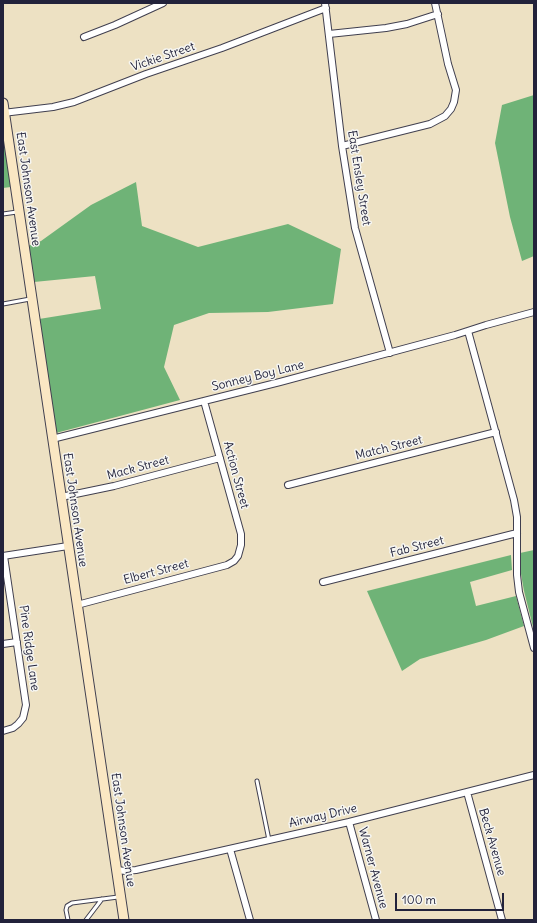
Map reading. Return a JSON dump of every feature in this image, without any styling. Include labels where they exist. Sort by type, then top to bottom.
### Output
[{"type":"main road","name":"East Johnson Avenue","points":[[3,103],[124,920]]},
{"type":"street","points":[[84,37],[115,25],[163,3]]},
{"type":"street","points":[[342,146],[430,124],[445,116],[451,109],[456,90],[448,64],[435,3]]},
{"type":"street","name":"East Ensley Street","points":[[326,5],[342,146],[355,228],[361,254],[390,353]]},
{"type":"street","name":"Vickie Street","points":[[4,113],[53,107],[74,102],[146,74],[222,48],[326,5]]},
{"type":"street","points":[[329,34],[386,28],[407,24],[438,14]]},
{"type":"street","name":"Sonney Boy Lane","points":[[52,439],[390,353],[534,312]]},
{"type":"street","points":[[468,331],[514,500],[517,517],[517,575],[534,648]]},
{"type":"street","name":"Action Street","points":[[204,401],[241,534],[241,545],[238,556]]},
{"type":"street","name":"Match Street","points":[[288,485],[496,432]]},
{"type":"street","name":"Mack Street","points":[[61,497],[114,486],[220,458]]},
{"type":"street","name":"Fab Street","points":[[323,582],[517,533]]},
{"type":"street","points":[[3,556],[68,546]]},
{"type":"street","name":"Pine Ridge Lane","points":[[3,556],[26,704],[23,718],[18,724],[13,728],[3,731]]},
{"type":"street","name":"Elbert Street","points":[[77,605],[227,565],[234,561],[238,556]]},
{"type":"street","points":[[3,644],[17,642]]},
{"type":"street","name":"Airway Drive","points":[[116,870],[136,870],[349,822],[534,775]]},
{"type":"street","name":"Beck Avenue","points":[[466,792],[502,920]]},
{"type":"street","name":"Warner Avenue","points":[[349,822],[376,920]]},
{"type":"street","points":[[230,849],[250,920]]},
{"type":"lane","points":[[3,214],[19,212]]},
{"type":"lane","points":[[3,304],[32,299]]},
{"type":"lane","points":[[257,781],[269,840]]},
{"type":"lane","points":[[68,920],[66,910],[72,903],[120,896]]},
{"type":"lane","points":[[86,920],[102,899]]},
{"type":"green space","points":[[534,95],[534,256],[522,261],[510,217],[495,143],[502,105]]},
{"type":"green space","points":[[3,132],[11,187],[3,188]]},
{"type":"green space","points":[[136,182],[142,226],[198,247],[288,224],[341,249],[333,304],[268,312],[209,313],[174,325],[164,367],[180,400],[56,433],[39,319],[101,309],[95,276],[34,282],[28,246],[41,241],[91,205]]},
{"type":"green space","points":[[534,550],[534,631],[524,591],[521,574],[520,553]]},
{"type":"green space","points":[[511,555],[512,570],[470,582],[476,606],[516,596],[524,626],[486,640],[420,659],[402,671],[367,591]]}]
